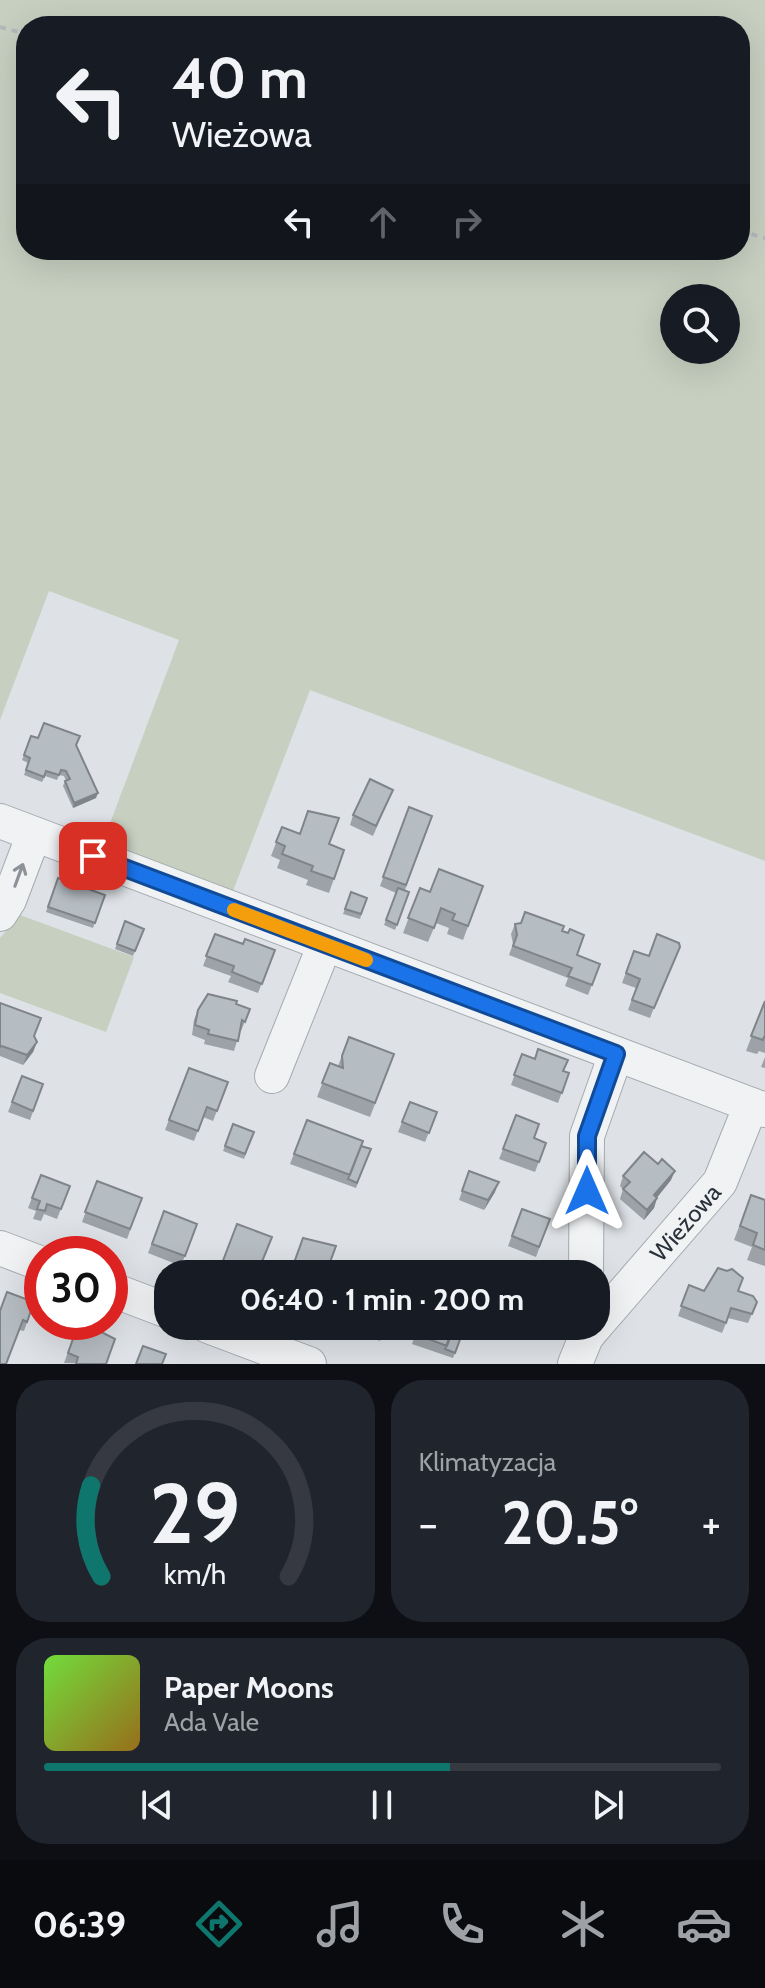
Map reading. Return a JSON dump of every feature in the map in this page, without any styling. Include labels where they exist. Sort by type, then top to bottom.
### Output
[{"type":"street","name":"Wieżowa","points":[[0,821],[758,1108],[720,1182],[610,1310]]},
{"type":"street","points":[[0,914],[9,900],[34,834]]},
{"type":"street","points":[[272,1076],[325,944]]},
{"type":"street","points":[[586,1260],[587,1136],[616,1054]]},
{"type":"street","points":[[0,1248],[24,1257]]},
{"type":"street","points":[[128,1296],[154,1306]]},
{"type":"street","points":[[245,1340],[309,1364]]},
{"type":"green space","points":[[0,0],[765,0],[765,861],[310,690],[233,891],[103,842],[179,640],[49,591],[0,720]]},
{"type":"green space","points":[[20,915],[134,957],[106,1032],[0,993],[0,938]]},
{"type":"building","points":[[44,723],[80,736],[76,745],[98,793],[74,803],[65,781],[70,779],[66,771],[61,770],[59,775],[46,771],[44,777],[26,770],[30,758],[24,755],[31,736],[38,738]]},
{"type":"building","points":[[370,779],[393,790],[376,826],[353,815]]},
{"type":"building","points":[[409,807],[432,816],[406,885],[383,877]]},
{"type":"building","points":[[308,811],[339,818],[329,844],[344,850],[334,879],[311,871],[313,866],[282,854],[285,846],[276,842],[282,827],[300,834]]},
{"type":"building","points":[[439,869],[483,886],[468,926],[452,920],[455,914],[441,908],[434,928],[408,918],[420,888],[430,892]]},
{"type":"building","points":[[58,878],[105,895],[95,923],[48,907]]},
{"type":"building","points":[[398,888],[409,892],[397,925],[386,920]]},
{"type":"building","points":[[351,892],[367,898],[361,914],[345,909]]},
{"type":"building","points":[[525,912],[564,926],[562,931],[568,933],[570,929],[584,935],[577,955],[600,964],[592,985],[568,976],[572,968],[513,946],[517,935],[515,924],[521,923]]},
{"type":"building","points":[[125,921],[144,929],[135,951],[117,944]]},
{"type":"building","points":[[215,934],[243,944],[245,939],[275,950],[262,984],[232,972],[234,966],[206,956]]},
{"type":"building","points":[[657,934],[679,943],[680,947],[654,1008],[632,1000],[640,979],[626,973],[634,951],[649,956]]},
{"type":"building","points":[[208,994],[237,1001],[236,1004],[250,1009],[245,1022],[242,1020],[238,1041],[208,1034],[209,1030],[195,1025],[198,1010]]},
{"type":"building","points":[[765,1001],[765,1037],[763,1040],[751,1036]]},
{"type":"building","points":[[0,1003],[41,1018],[34,1036],[37,1042],[27,1055],[0,1047]]},
{"type":"building","points":[[349,1037],[394,1054],[375,1103],[322,1083],[330,1063],[343,1068],[342,1056]]},
{"type":"building","points":[[538,1049],[568,1060],[563,1071],[569,1073],[562,1093],[514,1075],[522,1054],[535,1059]]},
{"type":"building","points":[[189,1068],[228,1082],[217,1111],[207,1107],[198,1131],[169,1120]]},
{"type":"building","points":[[22,1076],[43,1084],[33,1111],[12,1102]]},
{"type":"building","points":[[410,1102],[437,1112],[429,1133],[402,1122]]},
{"type":"building","points":[[516,1115],[539,1124],[534,1138],[546,1143],[539,1162],[503,1149]]},
{"type":"building","points":[[307,1120],[363,1141],[350,1175],[294,1154]]},
{"type":"building","points":[[233,1124],[254,1132],[245,1154],[225,1146]]},
{"type":"building","points":[[361,1146],[371,1149],[357,1183],[348,1179]]},
{"type":"building","points":[[644,1152],[658,1164],[662,1159],[675,1171],[654,1195],[657,1198],[647,1210],[623,1189],[630,1182],[623,1176]]},
{"type":"building","points":[[469,1171],[499,1182],[488,1200],[462,1191]]},
{"type":"building","points":[[41,1175],[70,1186],[61,1209],[47,1204],[45,1211],[37,1209],[40,1201],[32,1198]]},
{"type":"building","points":[[97,1181],[142,1198],[130,1229],[85,1212]]},
{"type":"building","points":[[751,1195],[765,1200],[765,1250],[753,1245],[757,1233],[740,1226]]},
{"type":"building","points":[[522,1209],[550,1219],[539,1247],[512,1236]]},
{"type":"building","points":[[164,1211],[197,1224],[185,1256],[152,1244]]},
{"type":"building","points":[[237,1224],[272,1237],[263,1260],[223,1260]]},
{"type":"building","points":[[303,1238],[336,1246],[331,1260],[295,1260]]},
{"type":"building","points":[[718,1268],[732,1269],[743,1278],[738,1291],[753,1296],[757,1302],[752,1314],[731,1308],[726,1323],[681,1306],[689,1285],[704,1291]]},
{"type":"building","points":[[7,1292],[24,1298],[24,1320],[6,1364],[0,1364],[0,1311]]},
{"type":"building","points":[[73,1340],[115,1340],[106,1364],[76,1364],[78,1357],[68,1353]]},
{"type":"building","points":[[431,1340],[449,1340],[447,1346]]},
{"type":"building","points":[[449,1340],[460,1340],[455,1353],[445,1349]]},
{"type":"building","points":[[143,1346],[166,1354],[162,1364],[136,1364]]},
{"type":"slow traffic","points":[[234,910],[366,960]]},
{"type":"route","points":[[93,856],[616,1054],[587,1136],[587,1191]]}]
